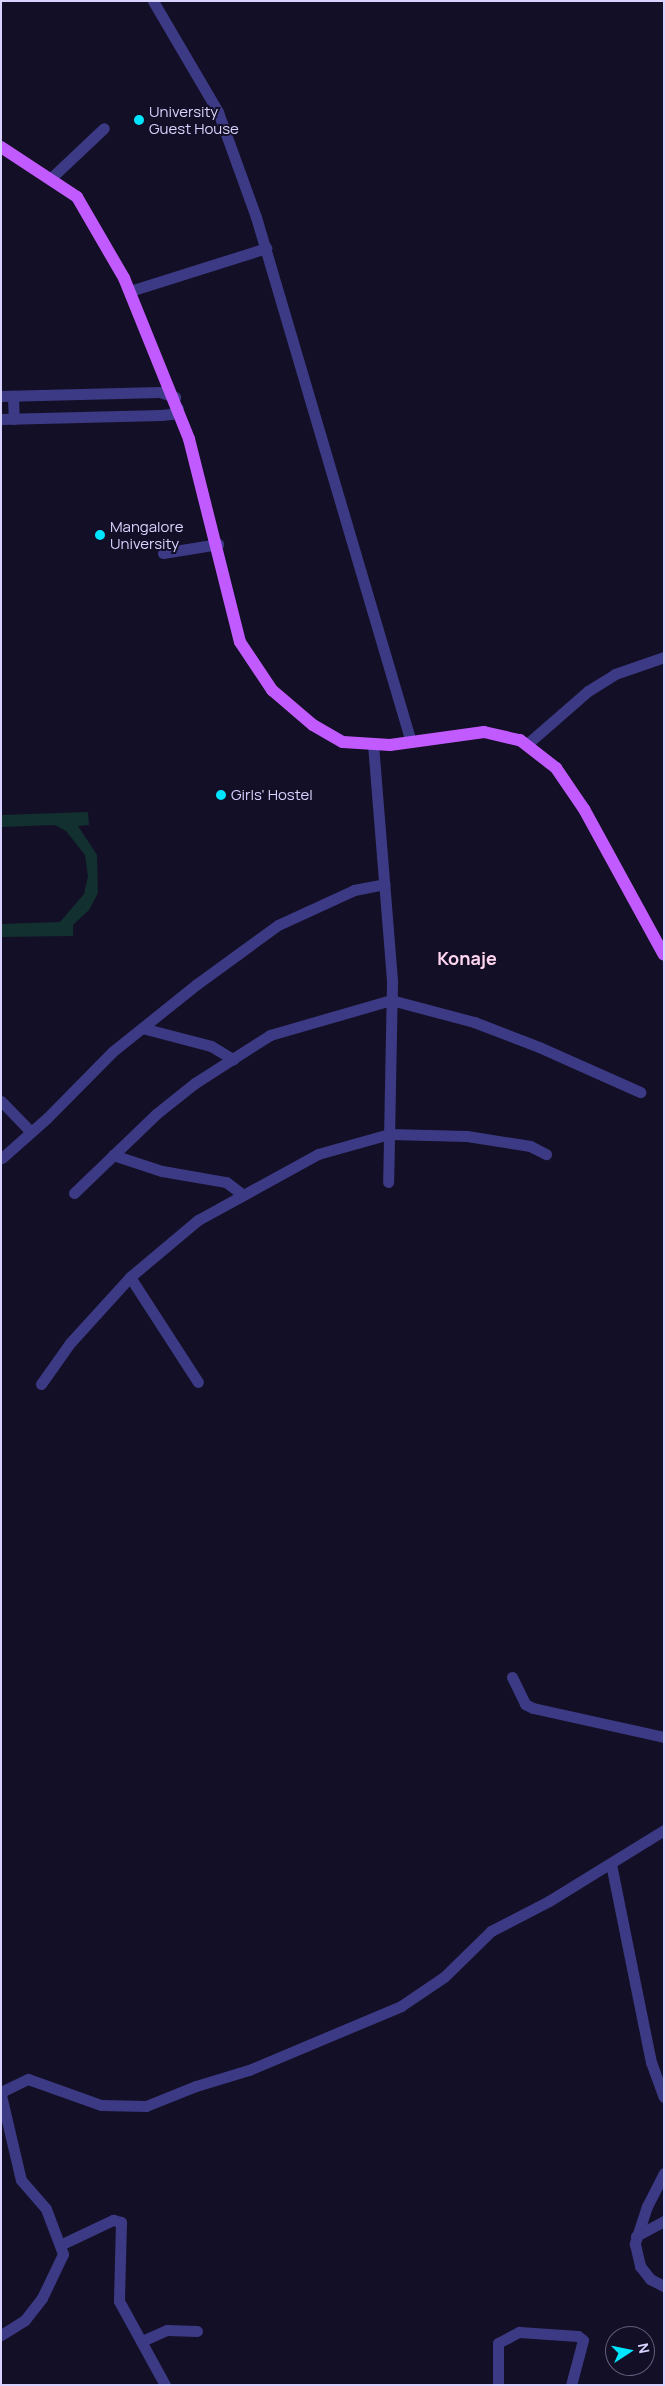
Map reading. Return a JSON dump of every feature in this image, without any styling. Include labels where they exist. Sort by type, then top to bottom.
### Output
[{"type":"main road","points":[[1,146],[77,197],[130,291],[176,403],[218,544],[240,642],[272,690],[313,725],[343,742],[373,744],[411,742],[484,732],[520,740],[556,768],[584,809],[664,955]]},
{"type":"street","points":[[153,1],[218,112],[266,248],[411,742]]},
{"type":"street","points":[[50,179],[104,128]]},
{"type":"street","points":[[130,291],[266,248]]},
{"type":"street","points":[[1,419],[14,419],[161,415],[170,414],[176,403],[160,392],[7,396],[14,419]]},
{"type":"street","points":[[163,552],[218,544]]},
{"type":"street","points":[[526,745],[588,691],[615,674],[664,657]]},
{"type":"street","points":[[373,744],[391,1000],[388,1182]]},
{"type":"street","points":[[2,1158],[112,1052],[278,925],[354,890],[384,884]]},
{"type":"street","points":[[74,1193],[156,1114],[195,1083],[270,1035],[391,1000],[474,1022],[539,1047],[640,1092]]},
{"type":"street","points":[[142,1028],[211,1046],[233,1058]]},
{"type":"street","points":[[1,1102],[30,1132]]},
{"type":"street","points":[[41,1384],[70,1343],[130,1277],[198,1220],[318,1154],[389,1134],[467,1136],[530,1146],[546,1154]]},
{"type":"street","points":[[113,1155],[162,1171],[226,1182],[243,1195]]},
{"type":"street","points":[[130,1277],[198,1382]]},
{"type":"street","points":[[512,1677],[525,1704],[533,1708],[664,1737]]},
{"type":"street","points":[[1,2335],[25,2320],[42,2298],[63,2254],[46,2209],[21,2180],[1,2094],[28,2079],[101,2105],[146,2106],[196,2086],[249,2070],[401,2006],[444,1976],[491,1931],[549,1901],[664,1830]]},
{"type":"street","points":[[610,1864],[651,2062],[664,2097]]},
{"type":"street","points":[[664,2173],[636,2236],[636,2256],[640,2266],[650,2279],[664,2286]]},
{"type":"street","points":[[60,2245],[113,2220],[121,2222],[119,2301],[165,2385]]},
{"type":"street","points":[[636,2236],[664,2221]]},
{"type":"street","points":[[142,2341],[167,2330],[197,2331]]},
{"type":"street","points":[[498,2385],[498,2343],[519,2332],[578,2336],[583,2340],[571,2385]]},
{"type":"green space","points":[[88,812],[89,825],[78,826],[97,855],[98,893],[89,910],[73,925],[73,936],[1,937],[1,924],[60,922],[84,894],[88,876],[85,855],[66,831],[55,825],[1,827],[1,815]]},
{"type":"place","name":"University Guest House","points":[[139,120]]},
{"type":"place","name":"Mangalore University","points":[[100,535]]},
{"type":"place","name":"Girls' Hostel","points":[[221,795]]},
{"type":"district","name":"Konaje","points":[[467,958]]}]
